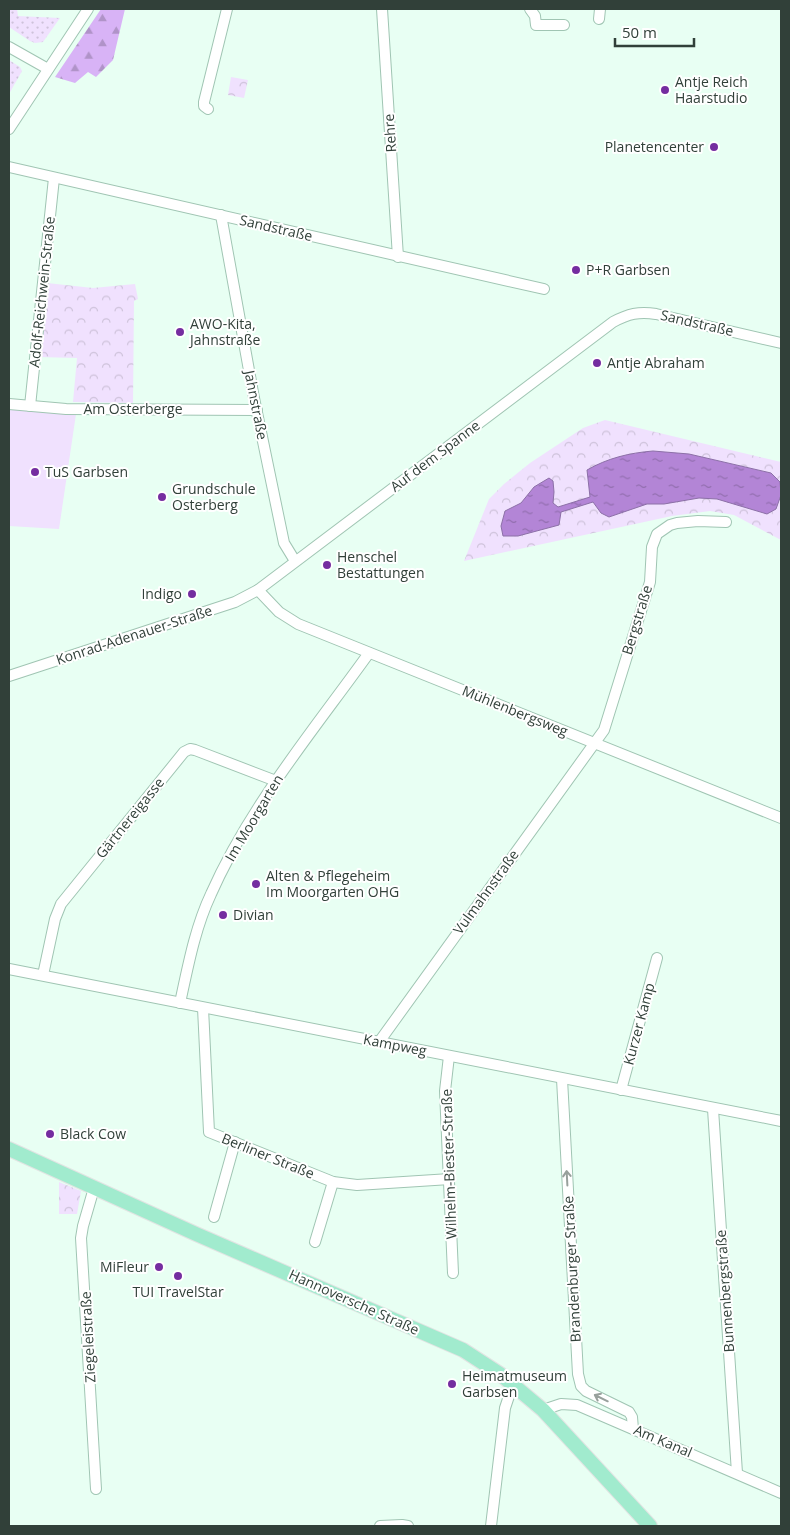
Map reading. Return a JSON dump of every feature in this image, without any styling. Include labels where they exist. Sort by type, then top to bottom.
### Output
[{"type":"main road","name":"Hannoversche Straße","points":[[9,1149],[463,1350],[513,1384],[543,1410],[650,1526]]},
{"type":"street","points":[[9,129],[88,9]]},
{"type":"street","points":[[208,109],[204,106],[204,102],[227,9]]},
{"type":"street","name":"Rehre","points":[[382,9],[398,257]]},
{"type":"street","points":[[530,9],[535,16],[536,25],[564,24]]},
{"type":"street","points":[[9,47],[48,70]]},
{"type":"street","name":"Sandstraße","points":[[9,167],[544,289]]},
{"type":"street","name":"Adolf-Reichwein-Straße","points":[[30,406],[54,178]]},
{"type":"street","name":"Jahnstraße","points":[[221,215],[284,543],[295,561]]},
{"type":"street","name":"Sandstraße","points":[[613,322],[631,314],[647,312],[781,343]]},
{"type":"street","name":"Auf dem Spanne","points":[[258,590],[613,322]]},
{"type":"street","name":"Am Osterberge","points":[[9,404],[66,409],[257,410]]},
{"type":"street","name":"Bergstraße","points":[[594,743],[604,730],[650,582],[650,560],[654,540],[662,530],[677,523],[698,520],[726,522]]},
{"type":"street","name":"Mühlenbergsweg","points":[[258,590],[285,618],[781,818]]},
{"type":"street","name":"Konrad-Adenauer-Straße","points":[[9,676],[234,602],[258,590]]},
{"type":"street","name":"Im Moorgarten","points":[[180,1003],[192,946],[211,894],[236,844],[276,781],[369,653]]},
{"type":"street","name":"Vulmahnstraße","points":[[379,1042],[594,743]]},
{"type":"street","name":"Gärtnereigasse","points":[[43,975],[55,919],[62,904],[184,752],[190,749],[195,750],[276,781]]},
{"type":"street","name":"Kurzer Kamp","points":[[621,1090],[657,958]]},
{"type":"street","name":"Kampweg","points":[[9,969],[781,1121]]},
{"type":"street","name":"Berliner Straße","points":[[203,1008],[209,1132],[332,1182],[357,1186],[450,1180]]},
{"type":"street","name":"Wilhelm-Biester-Straße","points":[[449,1056],[445,1091],[453,1273]]},
{"type":"street","name":"Brandenburger Straße","points":[[562,1079],[578,1374],[581,1386],[586,1391],[629,1412],[632,1417],[633,1428]]},
{"type":"street","name":"Bunnenbergstraße","points":[[713,1109],[737,1473]]},
{"type":"street","points":[[214,1216],[235,1142]]},
{"type":"street","points":[[315,1242],[332,1182]]},
{"type":"street","name":"Ziegeleistraße","points":[[94,1188],[81,1238],[96,1489]]},
{"type":"street","points":[[491,1526],[505,1408],[513,1384]]},
{"type":"street","name":"Am Kanal","points":[[543,1410],[552,1406],[569,1403],[577,1405],[781,1493]]},
{"type":"street","points":[[380,1526],[408,1526]]},
{"type":"green space","points":[[9,9],[17,9],[18,16],[60,18],[43,42],[35,43],[9,27]]},
{"type":"green space","points":[[101,9],[125,9],[113,60],[96,77],[88,72],[75,83],[55,77]]},
{"type":"green space","points":[[9,60],[20,67],[22,71],[9,94]]},
{"type":"green space","points":[[231,77],[248,80],[244,98],[228,95]]},
{"type":"green space","points":[[47,283],[93,288],[135,284],[138,299],[134,301],[133,403],[73,402],[77,358],[38,357]]},
{"type":"green space","name":"TuS Garbsen","points":[[9,407],[76,414],[59,529],[9,526]]},
{"type":"green space","points":[[605,420],[781,462],[781,540],[734,515],[710,511],[672,516],[464,561],[489,499],[504,484],[530,463],[583,428]]},
{"type":"green space","points":[[59,1182],[81,1191],[77,1214],[59,1214]]},
{"type":"water","points":[[653,451],[689,454],[771,473],[780,482],[781,495],[776,509],[767,514],[717,499],[699,498],[664,504],[647,504],[609,517],[601,513],[593,502],[561,512],[559,525],[518,536],[503,536],[501,526],[505,511],[521,503],[534,487],[549,478],[553,481],[553,503],[558,507],[590,497],[587,470],[619,457]]},
{"type":"place","name":"Antje Reich Haarstudio","points":[[665,90]]},
{"type":"place","name":"Planetencenter","points":[[714,147]]},
{"type":"place","name":"P+R Garbsen","points":[[576,270]]},
{"type":"place","name":"AWO-Kita, Jahnstraße","points":[[180,332]]},
{"type":"place","name":"Antje Abraham","points":[[597,363]]},
{"type":"place","name":"TuS Garbsen","points":[[35,472]]},
{"type":"place","name":"Grundschule Osterberg","points":[[162,497]]},
{"type":"place","name":"Henschel Bestattungen","points":[[327,565]]},
{"type":"place","name":"Indigo","points":[[192,594]]},
{"type":"place","name":"Alten & Pflegeheim Im Moorgarten OHG","points":[[256,884]]},
{"type":"place","name":"Divian","points":[[223,915]]},
{"type":"place","name":"Black Cow","points":[[50,1134]]},
{"type":"place","name":"MiFleur","points":[[159,1267]]},
{"type":"place","name":"TUI TravelStar","points":[[178,1276]]},
{"type":"place","name":"Heimatmuseum Garbsen","points":[[452,1384]]}]
